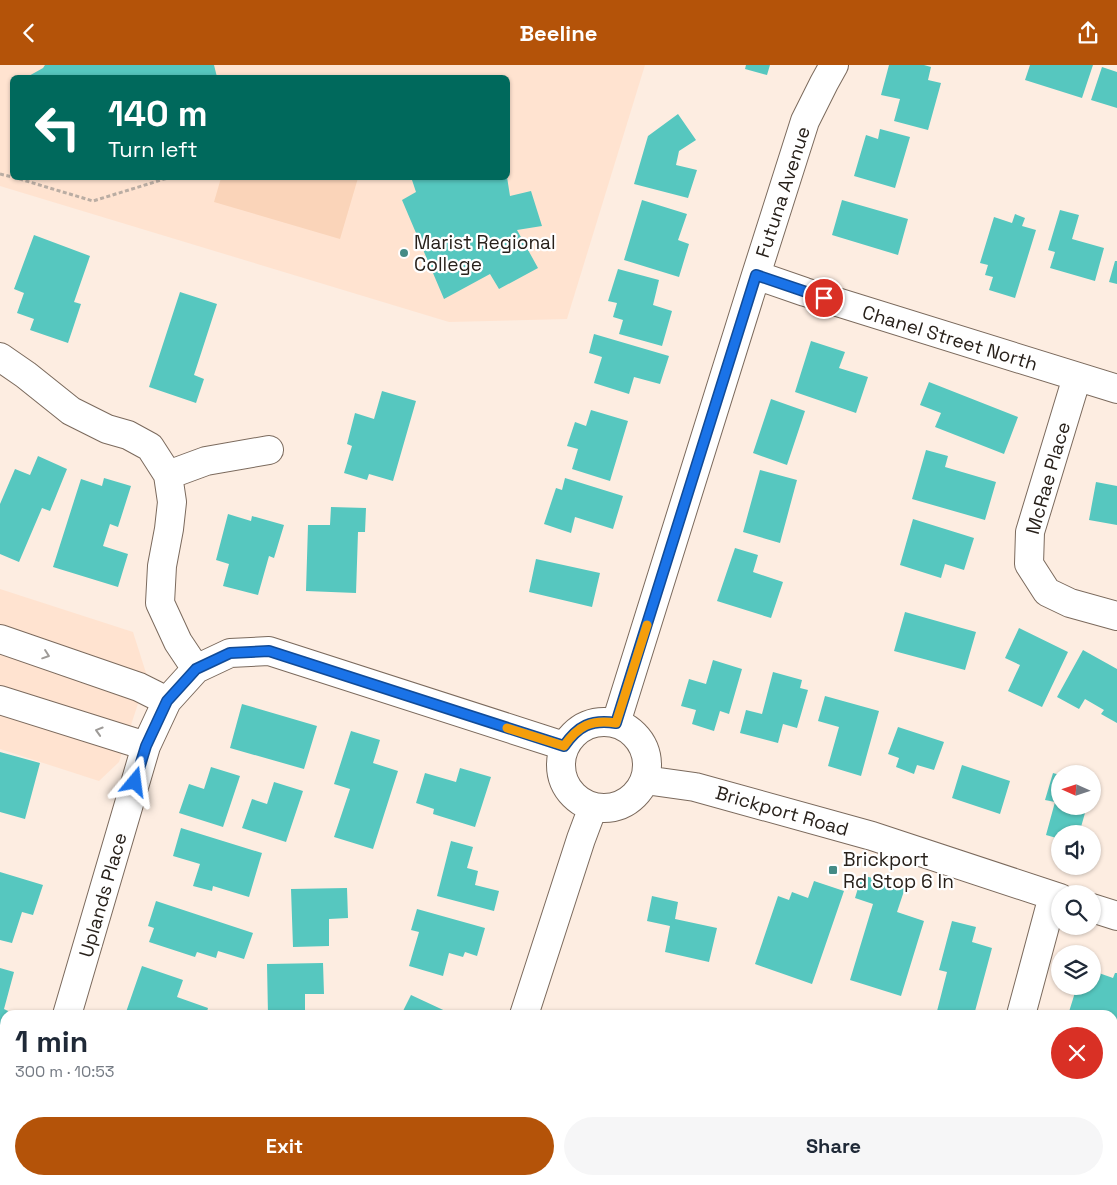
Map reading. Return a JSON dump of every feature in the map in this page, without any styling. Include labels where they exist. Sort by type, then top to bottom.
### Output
[{"type":"street","name":"Futuna Avenue","points":[[616,723],[806,121],[834,65]]},
{"type":"street","name":"Chanel Street North","points":[[756,275],[805,293],[1117,389]]},
{"type":"street","points":[[0,357],[71,411],[107,429],[128,435],[150,447],[168,475],[172,502],[162,566],[160,603],[178,642],[196,669]]},
{"type":"street","name":"McRae Place","points":[[1077,377],[1030,532],[1029,564],[1047,592],[1070,603],[1117,616]]},
{"type":"street","points":[[168,475],[206,461],[269,450]]},
{"type":"street","points":[[0,639],[139,687],[167,701]]},
{"type":"street","name":"Uplands Place","points":[[68,1010],[146,746],[167,701],[196,669],[230,653],[269,651],[564,746]]},
{"type":"street","points":[[0,700],[146,746]]},
{"type":"street","points":[[604,721],[616,723],[629,729],[639,739],[645,752],[648,766],[645,780],[630,800],[618,806],[606,809],[581,803],[571,795],[564,784],[560,771],[560,758],[564,746],[571,736],[581,728],[592,723],[604,721]]},
{"type":"street","name":"Brickport Road","points":[[645,780],[695,787],[872,837],[1051,895]]},
{"type":"street","points":[[526,1010],[593,807]]},
{"type":"street","points":[[1101,911],[1117,916]]},
{"type":"street","points":[[1022,1010],[1051,914]]},
{"type":"path","points":[[23,180],[93,201],[161,180]]},
{"type":"shaded area","name":"Marist Regional College","points":[[0,65],[645,65],[567,319],[449,322],[0,186]]},
{"type":"shaded area","points":[[220,180],[357,180],[340,239],[214,202]]},
{"type":"shaded area","points":[[0,589],[133,632],[147,676],[119,762],[99,781],[0,749]]},
{"type":"building","points":[[45,65],[214,65],[216,75],[31,75]]},
{"type":"building","points":[[746,65],[770,65],[767,75],[745,69]]},
{"type":"building","points":[[889,65],[924,65],[931,67],[928,80],[941,83],[928,130],[894,121],[900,99],[881,95]]},
{"type":"building","points":[[1030,65],[1093,65],[1082,98],[1025,80]]},
{"type":"building","points":[[1102,67],[1117,72],[1117,108],[1091,100]]},
{"type":"building","points":[[678,114],[696,140],[679,151],[676,165],[697,170],[688,198],[634,184],[648,136]]},
{"type":"building","points":[[880,129],[910,137],[895,188],[854,176],[866,135],[878,139]]},
{"type":"building","points":[[412,180],[507,180],[510,196],[531,191],[542,226],[517,230],[538,268],[499,289],[490,274],[444,299],[402,200],[416,192]]},
{"type":"building","points":[[642,200],[687,214],[678,240],[689,244],[679,277],[624,260]]},
{"type":"building","points":[[842,200],[908,219],[898,255],[832,235]]},
{"type":"building","points":[[1060,210],[1079,215],[1072,239],[1104,248],[1095,281],[1050,268],[1055,252],[1048,250]]},
{"type":"building","points":[[1015,214],[1025,218],[1022,226],[1036,230],[1015,298],[989,290],[993,277],[985,275],[988,265],[980,263],[994,217],[1012,223]]},
{"type":"building","points":[[34,235],[90,256],[74,302],[81,304],[68,343],[30,330],[34,319],[17,313],[24,293],[14,289]]},
{"type":"building","points":[[1115,261],[1117,261],[1117,284],[1109,282]]},
{"type":"building","points":[[618,269],[659,280],[653,305],[672,311],[662,346],[619,334],[623,320],[613,317],[617,303],[608,301]]},
{"type":"building","points":[[180,292],[217,304],[194,375],[204,379],[196,403],[149,387]]},
{"type":"building","points":[[594,334],[669,356],[660,384],[634,377],[629,394],[594,383],[602,357],[589,353]]},
{"type":"building","points":[[811,341],[845,352],[839,368],[868,377],[856,413],[795,392]]},
{"type":"building","points":[[929,382],[1018,417],[1004,454],[935,427],[941,413],[920,405]]},
{"type":"building","points":[[382,391],[416,401],[393,481],[369,474],[367,480],[344,473],[352,446],[347,444],[355,413],[374,419]]},
{"type":"building","points":[[771,399],[805,411],[787,465],[753,453]]},
{"type":"building","points":[[591,410],[628,421],[610,481],[572,469],[578,449],[567,446],[575,422],[586,426]]},
{"type":"building","points":[[926,450],[948,456],[945,467],[996,482],[985,520],[912,499]]},
{"type":"building","points":[[38,456],[67,469],[50,511],[42,508],[19,562],[0,554],[0,504],[15,469],[30,475]]},
{"type":"building","points":[[760,470],[797,480],[780,543],[743,532]]},
{"type":"building","points":[[104,478],[131,486],[118,527],[110,524],[103,546],[128,554],[118,587],[53,567],[81,479],[102,486]]},
{"type":"building","points":[[565,478],[623,496],[613,529],[575,517],[571,533],[544,524],[556,488],[562,490]]},
{"type":"building","points":[[1096,482],[1117,486],[1117,525],[1089,520]]},
{"type":"building","points":[[331,507],[366,508],[365,532],[358,532],[356,593],[306,591],[308,525],[330,525]]},
{"type":"building","points":[[228,514],[251,521],[252,516],[284,525],[274,558],[269,556],[258,595],[223,586],[229,564],[216,560]]},
{"type":"building","points":[[913,519],[974,538],[964,570],[945,564],[941,578],[900,565]]},
{"type":"building","points":[[735,548],[758,555],[753,572],[783,582],[771,618],[717,601]]},
{"type":"building","points":[[536,559],[600,573],[592,607],[529,592]]},
{"type":"building","points":[[905,612],[976,632],[965,670],[894,651]]},
{"type":"building","points":[[1019,628],[1068,652],[1042,707],[1008,691],[1020,665],[1005,658]]},
{"type":"building","points":[[1083,650],[1117,669],[1117,723],[1101,714],[1104,710],[1085,699],[1079,709],[1057,697]]},
{"type":"building","points":[[713,660],[742,669],[729,714],[720,711],[714,731],[692,724],[696,710],[681,706],[689,679],[706,684]]},
{"type":"building","points":[[773,672],[802,680],[800,688],[808,690],[797,728],[783,724],[778,743],[740,733],[746,710],[762,714]]},
{"type":"building","points":[[825,696],[879,711],[861,776],[828,766],[839,727],[818,721]]},
{"type":"building","points":[[242,704],[317,726],[304,769],[230,748]]},
{"type":"building","points":[[898,727],[944,742],[934,770],[917,765],[914,774],[896,767],[899,758],[888,754]]},
{"type":"building","points":[[351,731],[380,740],[373,763],[398,771],[373,849],[334,837],[350,789],[334,784]]},
{"type":"building","points":[[0,752],[40,763],[25,819],[0,812]]},
{"type":"building","points":[[962,765],[1010,781],[1000,814],[952,798]]},
{"type":"building","points":[[211,767],[240,776],[223,827],[179,813],[189,784],[204,789]]},
{"type":"building","points":[[460,768],[491,777],[475,827],[433,814],[434,809],[416,803],[425,773],[456,782]]},
{"type":"building","points":[[1051,780],[1051,801],[1045,800]]},
{"type":"building","points":[[274,782],[303,791],[286,842],[242,828],[252,799],[267,804]]},
{"type":"building","points":[[1051,815],[1084,815],[1082,825],[1051,825],[1051,836],[1046,835]]},
{"type":"building","points":[[181,828],[262,853],[249,897],[213,886],[212,891],[193,886],[200,864],[173,856]]},
{"type":"building","points":[[451,841],[473,847],[467,868],[478,871],[475,885],[499,891],[494,911],[437,896]]},
{"type":"building","points":[[0,872],[43,885],[33,915],[22,912],[12,943],[0,940]]},
{"type":"building","points":[[862,875],[905,888],[897,912],[924,921],[901,996],[850,980],[873,904],[855,898]]},
{"type":"building","points":[[814,881],[844,891],[812,984],[755,964],[778,896],[789,900],[792,892],[808,898]]},
{"type":"building","points":[[347,888],[348,918],[329,919],[329,946],[293,947],[291,889]]},
{"type":"building","points":[[652,896],[678,902],[675,919],[717,928],[709,962],[665,952],[670,926],[647,921]]},
{"type":"building","points":[[156,901],[253,933],[244,959],[218,951],[216,958],[197,952],[195,957],[149,942],[154,928],[148,926]]},
{"type":"building","points":[[417,909],[485,928],[477,956],[465,952],[463,957],[449,953],[443,976],[409,966],[419,932],[411,930]]},
{"type":"building","points":[[952,921],[976,927],[972,942],[992,948],[975,1010],[937,1010],[947,972],[939,970]]},
{"type":"building","points":[[323,963],[324,994],[305,994],[305,1010],[268,1010],[267,964]]},
{"type":"building","points":[[142,966],[183,980],[177,997],[208,1008],[207,1010],[127,1010]]},
{"type":"building","points":[[0,968],[14,972],[4,1009],[6,1010],[0,1010]]},
{"type":"building","points":[[1115,973],[1117,973],[1117,1010],[1070,1010],[1074,995],[1101,995],[1101,974],[1113,978]]},
{"type":"building","points":[[411,995],[443,1010],[404,1010]]},
{"type":"slow traffic","points":[[507,728],[564,746],[571,736],[581,728],[592,723],[604,721],[616,723],[647,625]]},
{"type":"place","name":"Marist Regional College","points":[[404,253]]},
{"type":"place","name":"Brickport Rd Stop 6 In","points":[[833,870]]},
{"type":"route","points":[[135,782],[146,746],[167,701],[196,669],[230,653],[269,651],[564,746],[571,736],[581,728],[592,723],[604,721],[616,723],[756,275],[824,298]]}]
